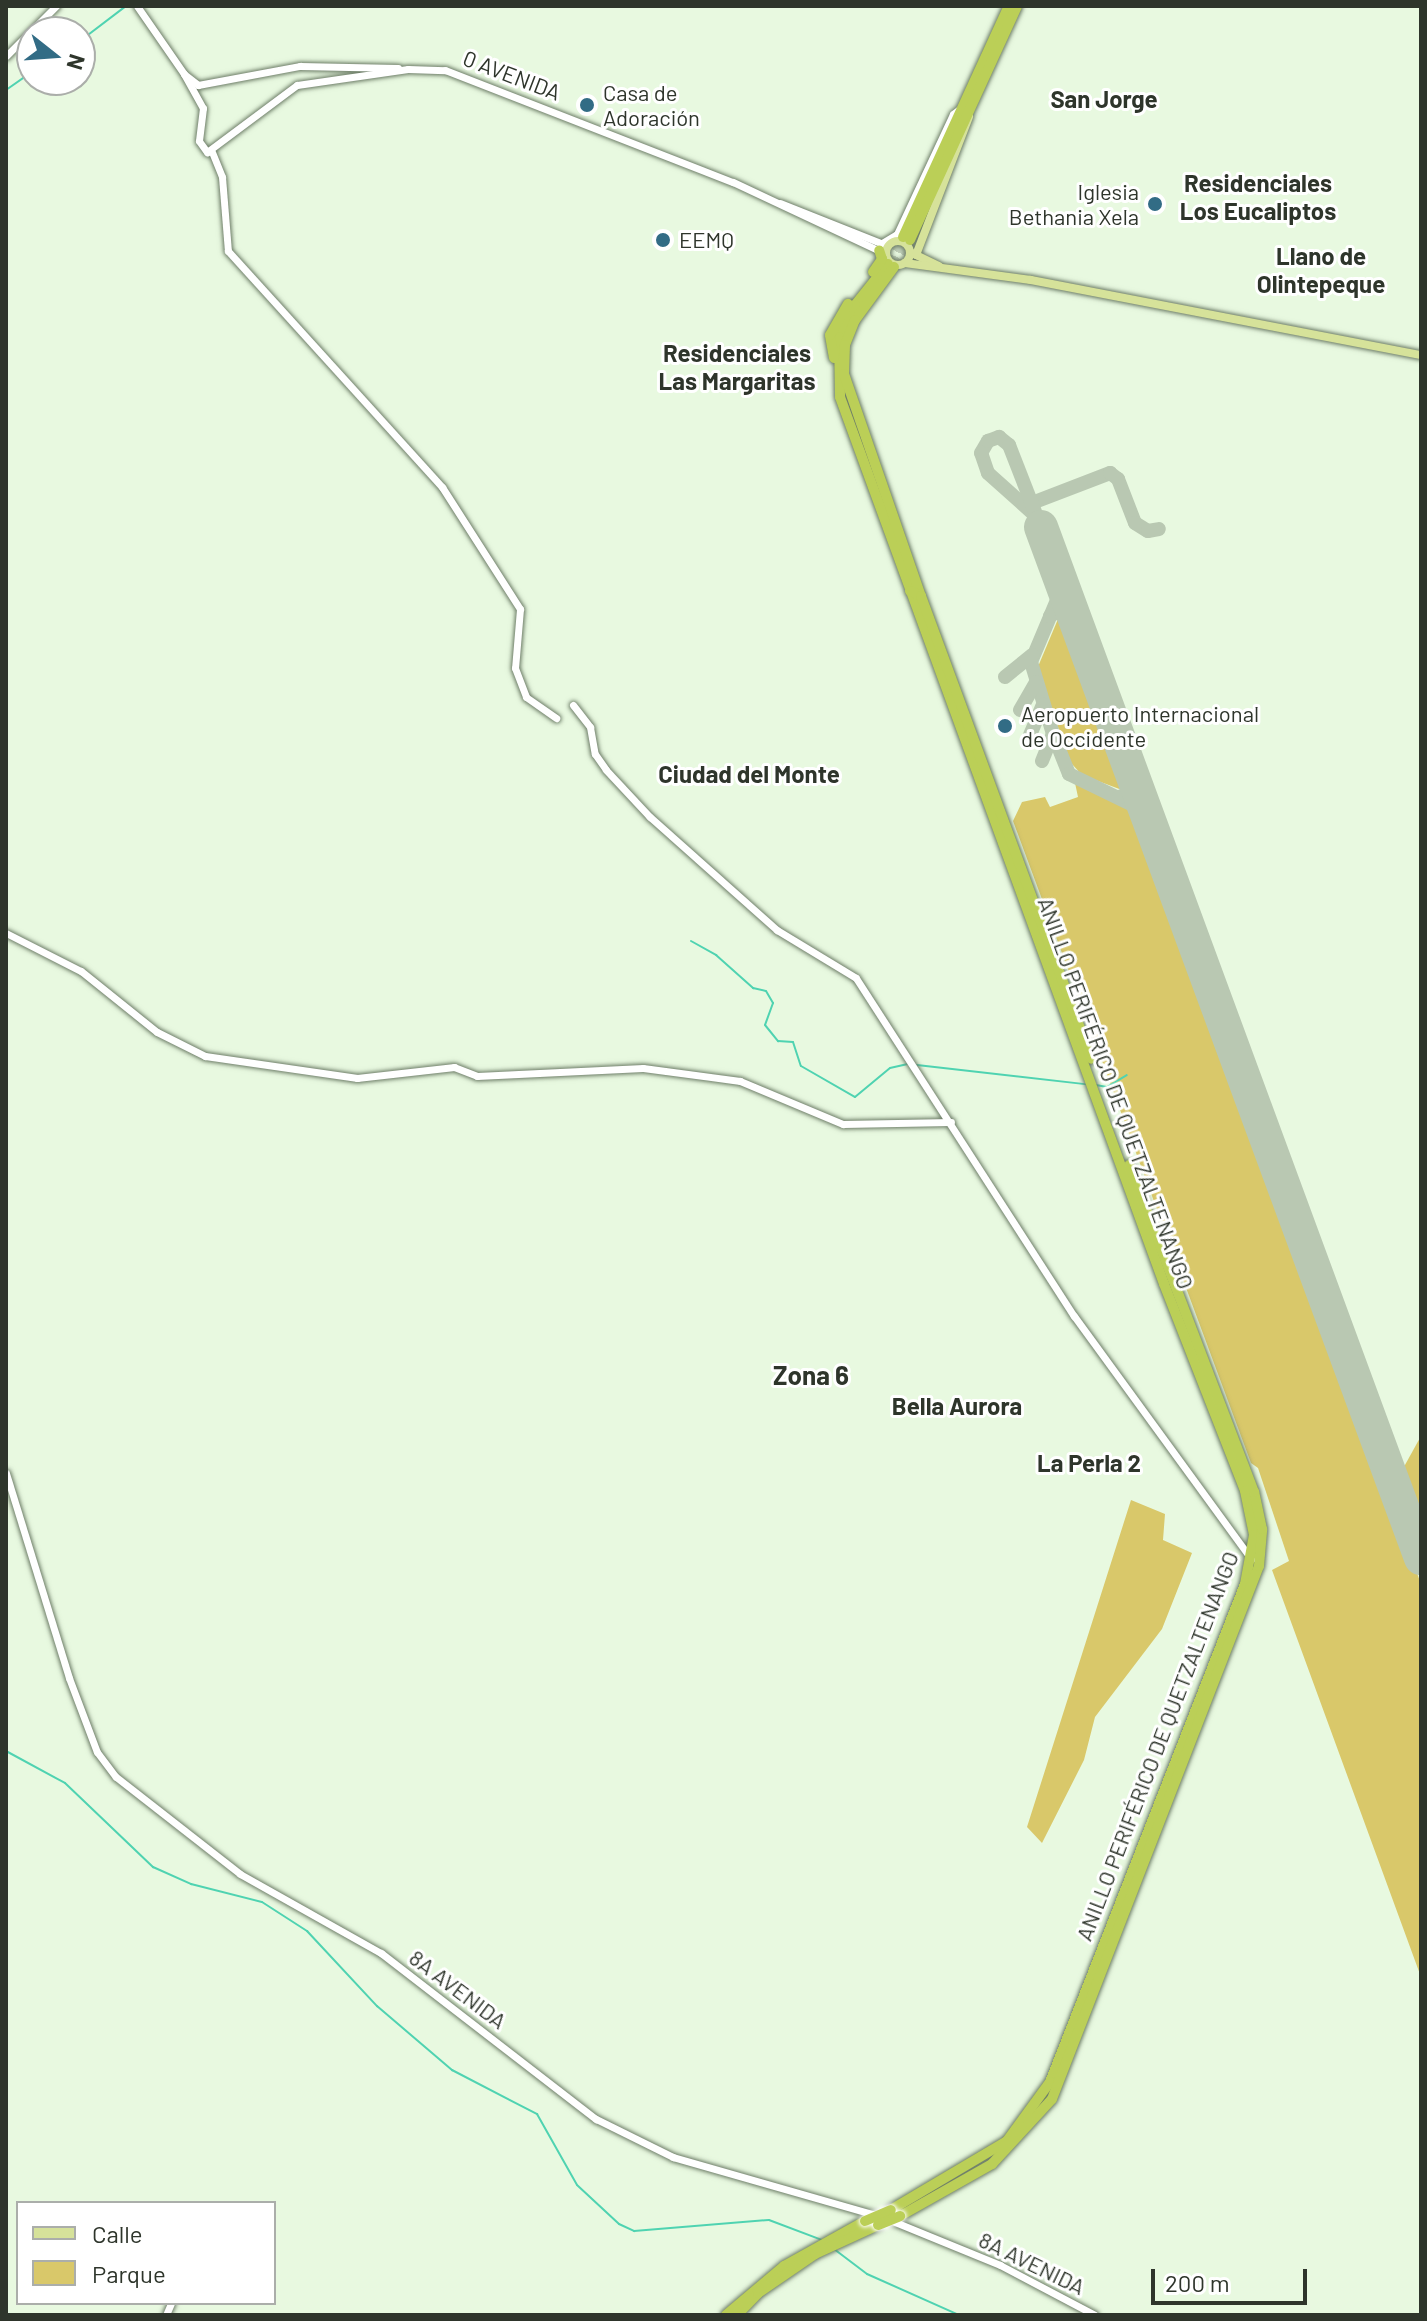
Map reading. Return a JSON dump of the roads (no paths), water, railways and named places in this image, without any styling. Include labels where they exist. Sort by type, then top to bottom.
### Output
[{"type":"highway","points":[[910,245],[1009,6]]},
{"type":"highway","points":[[966,109],[1017,6]]},
{"type":"highway","points":[[836,365],[830,335],[882,259],[891,256]]},
{"type":"highway","name":"ANILLO PERIFÉRICO DE QUETZALTENANGO","points":[[834,2239],[878,2225],[1007,2141],[1037,2107],[1252,1560],[1249,1501],[1168,1294],[1097,1086],[848,396],[845,345],[891,256]]},
{"type":"highway","name":"ANILLO PERIFÉRICO DE QUETZALTENANGO","points":[[726,2315],[753,2289],[865,2221],[895,2213],[992,2164],[1052,2099],[1257,1575],[1261,1521],[846,418],[836,365],[848,316],[891,256]]},
{"type":"highway","points":[[910,591],[921,596]]},
{"type":"highway","points":[[910,591],[937,642]]},
{"type":"highway","points":[[1168,1294],[1196,1345]]},
{"type":"highway","points":[[1227,1651],[1254,1568],[1252,1560]]},
{"type":"highway","points":[[1160,1820],[1159,1810],[1205,1684]]},
{"type":"highway","points":[[1119,1926],[1137,1859]]},
{"type":"highway","points":[[1052,2099],[1067,2036]]},
{"type":"highway","name":"ANILLO PERIFÉRICO DE QUETZALTENANGO","points":[[737,2315],[758,2293],[814,2251]]},
{"type":"main road","points":[[891,256],[917,241],[967,129],[966,109]]},
{"type":"main road","points":[[891,256],[901,242],[939,266]]},
{"type":"main road","points":[[891,256],[1421,355]]},
{"type":"street","points":[[6,56],[56,6]]},
{"type":"street","points":[[137,6],[184,74],[203,108],[199,141],[203,150],[212,152],[222,177],[228,251],[442,487],[520,609],[515,668],[526,697],[556,718]]},
{"type":"street","name":"0 AVENIDA","points":[[184,74],[201,85],[300,66],[464,74],[778,203],[891,256]]},
{"type":"street","name":"0 AVENIDA","points":[[212,152],[297,85],[408,69]]},
{"type":"street","points":[[891,256],[897,234],[953,114],[966,109]]},
{"type":"street","points":[[573,705],[590,727],[595,754],[608,773],[716,879],[751,901],[777,930],[808,952],[852,973],[1074,1316],[1252,1560]]},
{"type":"street","points":[[6,933],[81,971],[157,1032],[205,1056],[357,1078],[454,1067],[477,1076],[643,1068],[740,1081],[843,1124],[951,1122]]},
{"type":"street","name":"8A AVENIDA","points":[[6,1473],[40,1595],[103,1763],[240,1874],[366,1943],[596,2119],[643,2144],[774,2187],[851,2205],[1000,2265],[1095,2315]]},
{"type":"waterway","points":[[96,29],[126,6]]},
{"type":"waterway","points":[[6,90],[16,83]]},
{"type":"waterway","points":[[691,941],[716,955],[753,988],[766,991],[773,1003],[765,1025],[778,1041],[793,1042],[801,1066],[855,1097],[890,1068],[907,1064]]},
{"type":"waterway","points":[[917,1065],[1085,1084]]},
{"type":"waterway","points":[[1096,1085],[1107,1087],[1127,1075]]},
{"type":"waterway","points":[[6,1751],[65,1783],[153,1867],[191,1884],[262,1902],[307,1931],[377,2006],[452,2070],[537,2114],[577,2185],[619,2224],[634,2231],[769,2220],[822,2240]]},
{"type":"waterway","points":[[834,2249],[867,2274],[959,2315]]},
{"type":"tunnel","points":[[888,264],[903,237]]},
{"type":"tunnel","points":[[894,267],[910,240]]},
{"type":"place","name":"Casa de Adoración","points":[[587,105]]},
{"type":"place","name":"Iglesia Bethania Xela","points":[[1155,204]]},
{"type":"place","name":"EEMQ","points":[[663,240]]},
{"type":"place","name":"Aeropuerto Internacional de Occidente","points":[[1005,726]]},
{"type":"district","name":"San Jorge","points":[[1104,99]]},
{"type":"district","name":"Residenciales Los Eucaliptos","points":[[1258,197]]},
{"type":"district","name":"Llano de Olintepeque","points":[[1321,270]]},
{"type":"district","name":"Residenciales Las Margaritas","points":[[737,367]]},
{"type":"district","name":"Ciudad del Monte","points":[[749,774]]},
{"type":"district","name":"Zona 6","points":[[811,1375]]},
{"type":"district","name":"Bella Aurora","points":[[957,1406]]},
{"type":"district","name":"La Perla 2","points":[[1089,1463]]}]
